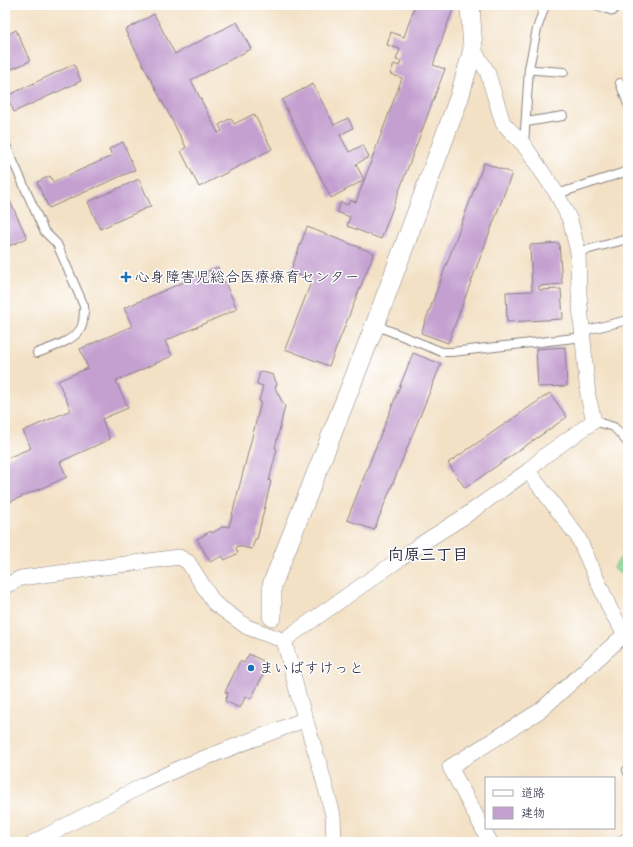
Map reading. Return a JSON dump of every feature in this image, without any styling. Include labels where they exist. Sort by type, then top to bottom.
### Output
[{"type":"street","points":[[334,842],[333,815],[306,719],[272,616],[272,585],[375,325],[459,98],[473,49],[470,5]]},
{"type":"street","points":[[280,639],[465,516],[528,471],[543,457],[594,421],[588,396],[578,252],[570,220],[557,194],[524,145],[503,123],[487,71],[473,49]]},
{"type":"street","points":[[490,842],[450,768],[541,710],[626,636],[611,612],[578,537],[528,471]]},
{"type":"street","points":[[5,586],[21,578],[178,557],[188,562],[214,603],[247,627],[280,639]]},
{"type":"street","points":[[34,842],[184,766],[306,719]]},
{"type":"street","points":[[624,842],[628,840]]},
{"type":"lane","points":[[524,145],[529,68],[537,29],[545,5]]},
{"type":"lane","points":[[596,5],[614,11]]},
{"type":"lane","points":[[529,68],[535,70],[564,72]]},
{"type":"lane","points":[[620,83],[628,104]]},
{"type":"lane","points":[[526,122],[562,116]]},
{"type":"lane","points":[[5,143],[44,231],[57,244],[84,306],[84,317],[81,328],[72,338],[37,353]]},
{"type":"lane","points":[[557,194],[628,171]]},
{"type":"lane","points":[[578,252],[628,239]]},
{"type":"lane","points":[[375,325],[442,352],[452,352],[583,334],[628,320]]},
{"type":"lane","points":[[594,421],[614,427],[628,443]]},
{"type":"green space","points":[[628,548],[628,580],[613,568]]},
{"type":"building","points":[[415,5],[454,6],[433,65],[445,69],[381,239],[347,226],[350,217],[337,212],[341,202],[348,205],[350,200],[356,202],[402,78],[390,74],[394,64],[399,66],[401,61],[396,60],[400,49],[387,45],[391,32],[404,37]]},
{"type":"building","points":[[154,14],[175,54],[237,22],[251,49],[191,80],[218,133],[222,131],[219,125],[231,118],[234,124],[254,114],[272,149],[199,187],[181,151],[186,147],[125,30]]},
{"type":"building","points":[[16,30],[30,61],[5,72],[5,36]]},
{"type":"building","points":[[74,64],[81,81],[14,112],[7,96]]},
{"type":"building","points":[[313,84],[334,125],[348,118],[353,128],[340,135],[349,152],[363,145],[369,157],[356,164],[364,180],[331,198],[282,100]]},
{"type":"building","points":[[123,142],[135,170],[49,208],[37,182],[50,176],[53,182],[112,156],[109,149]]},
{"type":"building","points":[[484,163],[512,173],[448,343],[421,333]]},
{"type":"building","points":[[139,179],[151,206],[100,229],[88,202]]},
{"type":"building","points":[[5,190],[27,238],[5,248]]},
{"type":"building","points":[[307,227],[374,253],[329,366],[285,349],[312,280],[290,272]]},
{"type":"building","points":[[559,243],[562,284],[539,286],[539,290],[561,289],[563,319],[507,322],[506,292],[532,291],[530,245]]},
{"type":"building","points":[[218,267],[237,309],[165,341],[172,356],[116,381],[128,408],[102,419],[110,439],[60,462],[67,477],[5,504],[5,459],[31,448],[23,431],[71,410],[58,381],[88,368],[80,349],[132,326],[124,308]]},
{"type":"building","points":[[565,347],[567,386],[538,387],[536,349]]},
{"type":"building","points":[[413,353],[441,364],[374,530],[347,520]]},
{"type":"building","points":[[260,371],[273,375],[277,384],[275,388],[285,406],[275,448],[277,449],[269,481],[271,481],[257,539],[255,539],[252,549],[238,546],[236,548],[238,553],[225,560],[222,556],[210,562],[197,539],[224,526],[229,527],[261,402],[259,401],[263,386],[257,384]]},
{"type":"building","points":[[550,393],[567,417],[465,488],[448,463]]},
{"type":"building","points":[[249,654],[265,662],[260,671],[264,673],[251,699],[246,696],[240,708],[225,701],[228,693],[225,692],[240,661],[244,663]]},
{"type":"place","name":"心身障害児総合医療療育センター","points":[[126,277]]},
{"type":"place","name":"まいばすけっと","points":[[251,668]]},
{"type":"district","name":"向原三丁目","points":[[428,554]]}]
